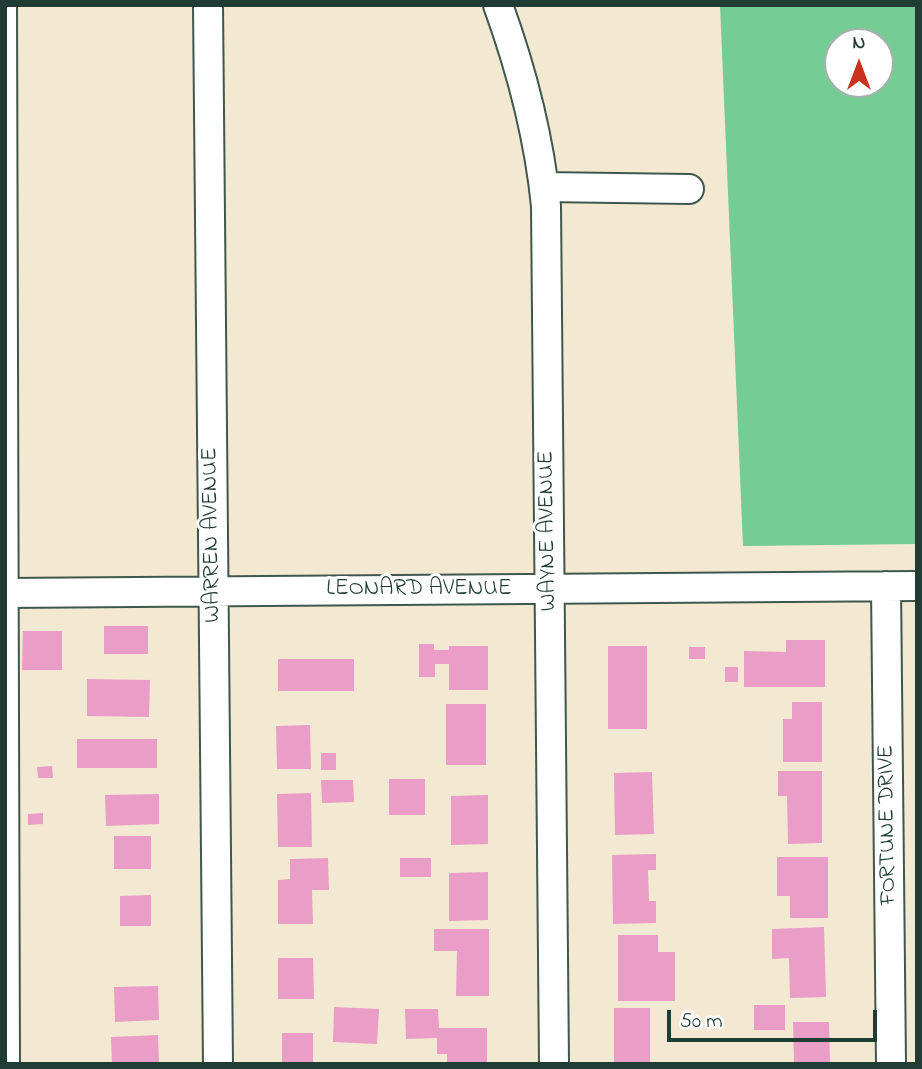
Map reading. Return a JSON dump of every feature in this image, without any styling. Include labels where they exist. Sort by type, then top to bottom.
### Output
[{"type":"street","name":"WARREN AVENUE","points":[[208,5],[218,1064]]},
{"type":"street","name":"WAYNE AVENUE","points":[[498,5],[519,62],[535,127],[544,187],[554,1064]]},
{"type":"street","points":[[544,187],[689,189]]},
{"type":"street","name":"FORTUNE DRIVE","points":[[886,586],[891,1064]]},
{"type":"street","name":"LEONARD AVENUE","points":[[9,593],[917,586]]},
{"type":"lane","points":[[9,5],[12,1064]]},
{"type":"green space","points":[[720,5],[917,5],[917,544],[743,546]]},
{"type":"building","points":[[104,626],[148,626],[148,654],[104,654]]},
{"type":"building","points":[[23,631],[62,631],[62,670],[22,670]]},
{"type":"building","points":[[786,640],[825,640],[825,687],[744,687],[744,651],[786,652]]},
{"type":"building","points":[[419,644],[434,644],[434,650],[449,650],[449,646],[488,646],[488,690],[449,690],[449,664],[435,664],[435,677],[419,677]]},
{"type":"building","points":[[608,646],[647,646],[647,729],[608,729]]},
{"type":"building","points":[[689,647],[705,647],[705,659],[689,659]]},
{"type":"building","points":[[278,659],[354,659],[354,691],[278,691]]},
{"type":"building","points":[[725,667],[738,667],[738,682],[725,682]]},
{"type":"building","points":[[87,679],[150,680],[149,717],[87,716]]},
{"type":"building","points":[[792,702],[822,702],[822,762],[783,762],[783,719],[792,719]]},
{"type":"building","points":[[446,704],[486,704],[486,765],[446,765]]},
{"type":"building","points":[[310,725],[311,769],[277,769],[276,726]]},
{"type":"building","points":[[77,739],[157,739],[157,768],[77,768]]},
{"type":"building","points":[[321,753],[336,753],[336,770],[321,770]]},
{"type":"building","points":[[52,766],[53,778],[38,778],[37,767]]},
{"type":"building","points":[[778,771],[822,771],[822,843],[788,844],[787,796],[778,796]]},
{"type":"building","points":[[652,772],[654,834],[615,835],[614,773]]},
{"type":"building","points":[[389,779],[425,779],[425,815],[389,815]]},
{"type":"building","points":[[321,780],[353,780],[354,802],[322,803]]},
{"type":"building","points":[[311,793],[312,847],[278,847],[277,794]]},
{"type":"building","points":[[159,794],[159,824],[106,826],[105,795]]},
{"type":"building","points":[[488,795],[488,844],[451,845],[451,796]]},
{"type":"building","points":[[43,813],[43,824],[28,825],[28,814]]},
{"type":"building","points":[[114,836],[151,836],[151,869],[114,869]]},
{"type":"building","points":[[656,854],[656,870],[648,870],[649,901],[656,901],[656,923],[613,924],[612,855]]},
{"type":"building","points":[[777,857],[828,857],[828,918],[790,918],[790,896],[777,896]]},
{"type":"building","points":[[328,858],[329,890],[312,890],[313,924],[278,924],[278,880],[290,879],[290,859]]},
{"type":"building","points":[[400,858],[431,858],[431,877],[400,877]]},
{"type":"building","points":[[488,872],[488,920],[449,921],[449,873]]},
{"type":"building","points":[[151,895],[151,926],[120,926],[120,896]]},
{"type":"building","points":[[824,927],[826,997],[790,998],[789,958],[772,959],[772,929]]},
{"type":"building","points":[[434,929],[489,929],[489,996],[456,996],[457,951],[434,951]]},
{"type":"building","points":[[618,935],[658,935],[658,952],[675,952],[675,1001],[618,1001]]},
{"type":"building","points":[[278,958],[313,958],[314,999],[278,999]]},
{"type":"building","points":[[158,986],[159,1020],[115,1022],[114,987]]},
{"type":"building","points":[[754,1005],[785,1005],[785,1030],[754,1030]]},
{"type":"building","points":[[334,1007],[379,1009],[377,1044],[333,1042]]},
{"type":"building","points":[[614,1008],[650,1008],[650,1064],[614,1064]]},
{"type":"building","points":[[405,1009],[438,1009],[439,1028],[487,1028],[487,1064],[447,1064],[447,1054],[437,1054],[437,1038],[406,1039]]},
{"type":"building","points":[[793,1022],[829,1022],[830,1064],[794,1064]]},
{"type":"building","points":[[282,1033],[313,1033],[313,1064],[282,1064]]},
{"type":"building","points":[[158,1035],[159,1064],[112,1064],[111,1037]]}]
